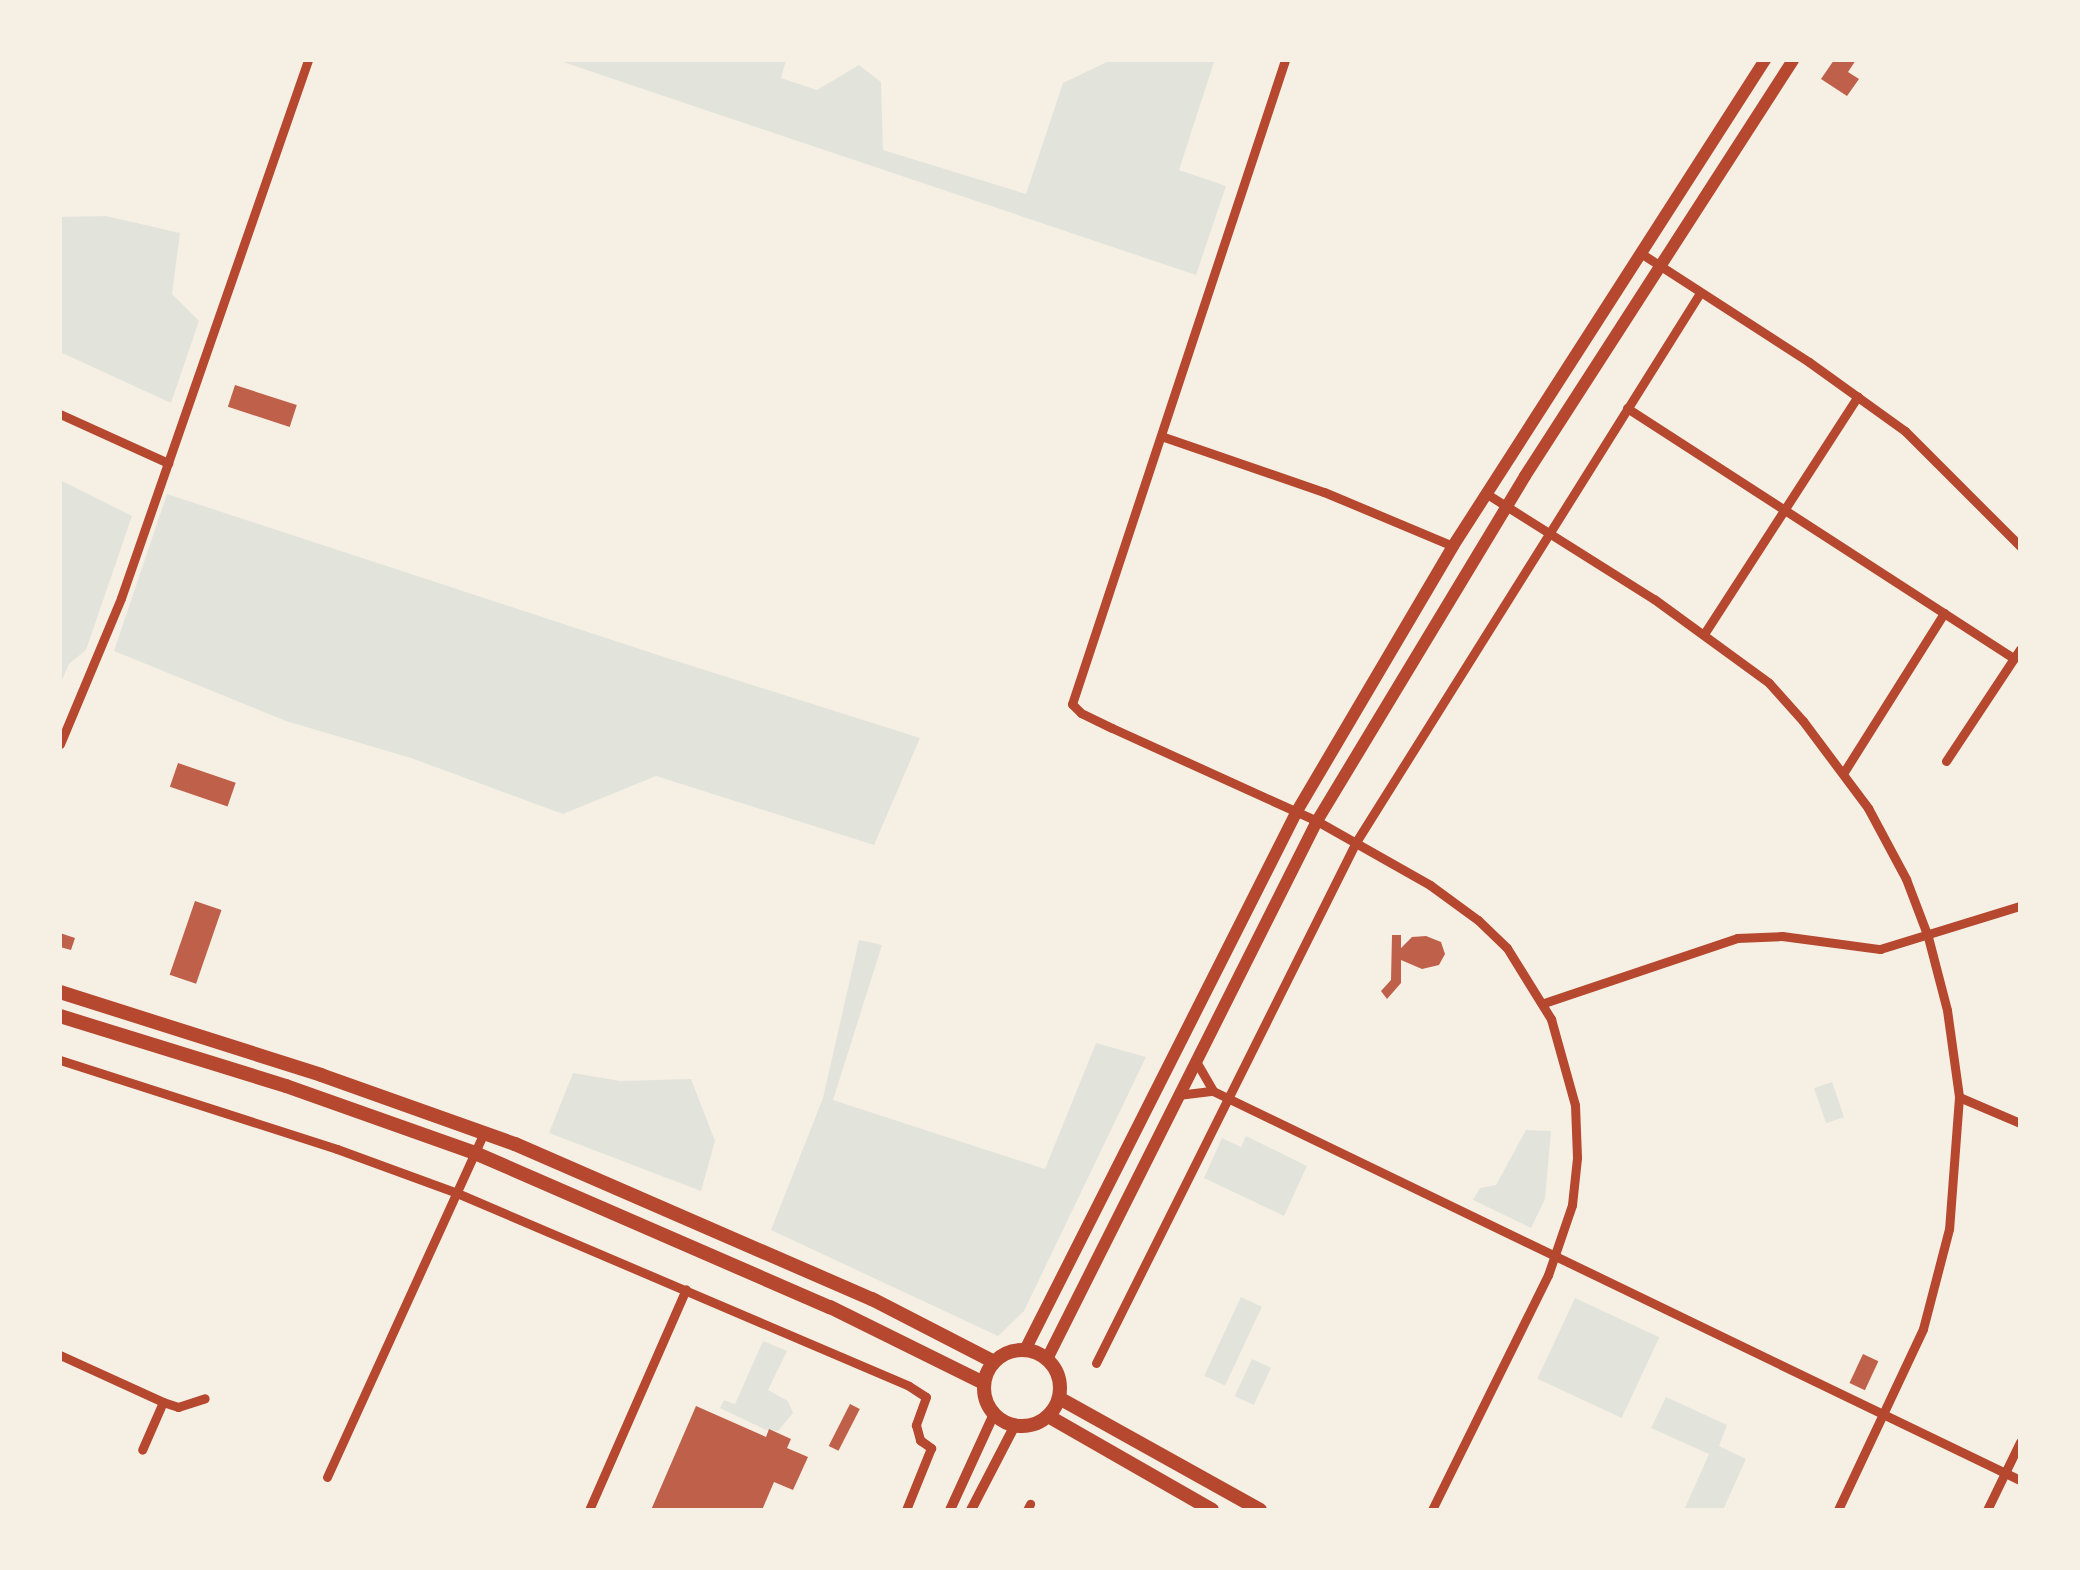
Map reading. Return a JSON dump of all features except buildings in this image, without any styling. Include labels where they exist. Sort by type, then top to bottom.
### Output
[{"type":"main road","points":[[1025,1350],[1297,811],[1453,546],[1765,60]]},
{"type":"main road","points":[[1047,1359],[1195,1056],[1317,820],[1506,506],[1793,60]]},
{"type":"main road","points":[[60,992],[275,1059],[484,1132],[784,1259],[994,1362]]},
{"type":"main road","points":[[60,1016],[286,1086],[475,1154],[778,1284],[984,1383]]},
{"type":"main road","points":[[1025,1350],[1047,1359],[1058,1377],[1059,1398],[1048,1416],[1032,1424],[1016,1425],[994,1414],[984,1383],[994,1362],[1025,1350]]},
{"type":"main road","points":[[1059,1398],[1260,1510]]},
{"type":"main road","points":[[1048,1416],[1212,1510]]},
{"type":"street","points":[[60,744],[99,657],[308,60]]},
{"type":"street","points":[[1285,60],[1072,704],[1096,721],[1317,820],[1356,842],[1478,920],[1506,948],[1544,1003],[1563,1050],[1578,1132],[1574,1195],[1556,1257],[1432,1510]]},
{"type":"street","points":[[1642,254],[1858,396],[1946,468],[2020,546]]},
{"type":"street","points":[[1096,1363],[1356,842],[1547,531],[1700,293]]},
{"type":"street","points":[[1704,634],[1858,396]]},
{"type":"street","points":[[1626,408],[1944,613],[2017,653],[1946,762]]},
{"type":"street","points":[[60,414],[168,463]]},
{"type":"street","points":[[1161,436],[1341,499],[1453,546]]},
{"type":"street","points":[[1487,494],[1704,634],[1768,684],[1844,772],[1899,866],[1928,937],[1947,1010],[1959,1097],[1952,1208],[1923,1328],[1838,1510]]},
{"type":"street","points":[[1844,772],[1944,613]]},
{"type":"street","points":[[1544,1003],[1746,936],[1782,936],[1870,950],[1928,937],[2020,906]]},
{"type":"street","points":[[1195,1056],[1212,1090]]},
{"type":"street","points":[[60,1060],[321,1143],[457,1194],[721,1304],[926,1397],[916,1426],[920,1440],[931,1448],[906,1510]]},
{"type":"street","points":[[1176,1096],[1212,1090],[2020,1480]]},
{"type":"street","points":[[1959,1097],[2020,1123]]},
{"type":"street","points":[[327,1477],[484,1132]]},
{"type":"street","points":[[589,1510],[686,1290]]},
{"type":"street","points":[[60,1355],[178,1407],[205,1398]]},
{"type":"street","points":[[142,1450],[164,1402]]},
{"type":"street","points":[[950,1510],[994,1414]]},
{"type":"street","points":[[972,1510],[1016,1425]]},
{"type":"street","points":[[1987,1510],[2020,1442]]},
{"type":"shaded area","points":[[557,60],[786,60],[781,78],[817,90],[859,65],[881,82],[883,150],[1026,194],[1063,83],[1111,60],[1208,60],[1214,62],[1179,170],[1226,186],[1196,275]]},
{"type":"shaded area","points":[[106,216],[180,233],[172,294],[199,321],[171,403],[60,352],[60,217]]},
{"type":"shaded area","points":[[60,480],[132,516],[86,650],[69,664],[60,685]]},
{"type":"shaded area","points":[[167,494],[920,738],[874,845],[656,776],[563,814],[411,758],[286,721],[114,651]]},
{"type":"shaded area","points":[[859,940],[882,945],[833,1100],[1045,1169],[1096,1043],[1146,1057],[1024,1311],[998,1336],[771,1230],[823,1098]]},
{"type":"shaded area","points":[[573,1073],[620,1081],[691,1079],[715,1141],[701,1191],[549,1133]]},
{"type":"shaded area","points":[[1832,1082],[1844,1117],[1826,1123],[1814,1088]]},
{"type":"shaded area","points":[[1526,1130],[1551,1131],[1545,1199],[1531,1228],[1473,1200],[1480,1188],[1496,1185]]},
{"type":"shaded area","points":[[1246,1136],[1307,1166],[1284,1216],[1204,1178],[1222,1138],[1241,1147]]},
{"type":"shaded area","points":[[1241,1297],[1262,1307],[1225,1386],[1204,1376]]},
{"type":"shaded area","points":[[1575,1298],[1659,1337],[1622,1418],[1537,1379]]},
{"type":"shaded area","points":[[763,1341],[787,1351],[768,1390],[788,1401],[793,1413],[778,1431],[766,1430],[720,1408],[724,1400],[735,1404]]},
{"type":"shaded area","points":[[1252,1359],[1271,1368],[1254,1405],[1235,1396]]},
{"type":"shaded area","points":[[1666,1397],[1727,1425],[1719,1446],[1746,1459],[1723,1510],[1684,1510],[1709,1454],[1651,1428]]}]
